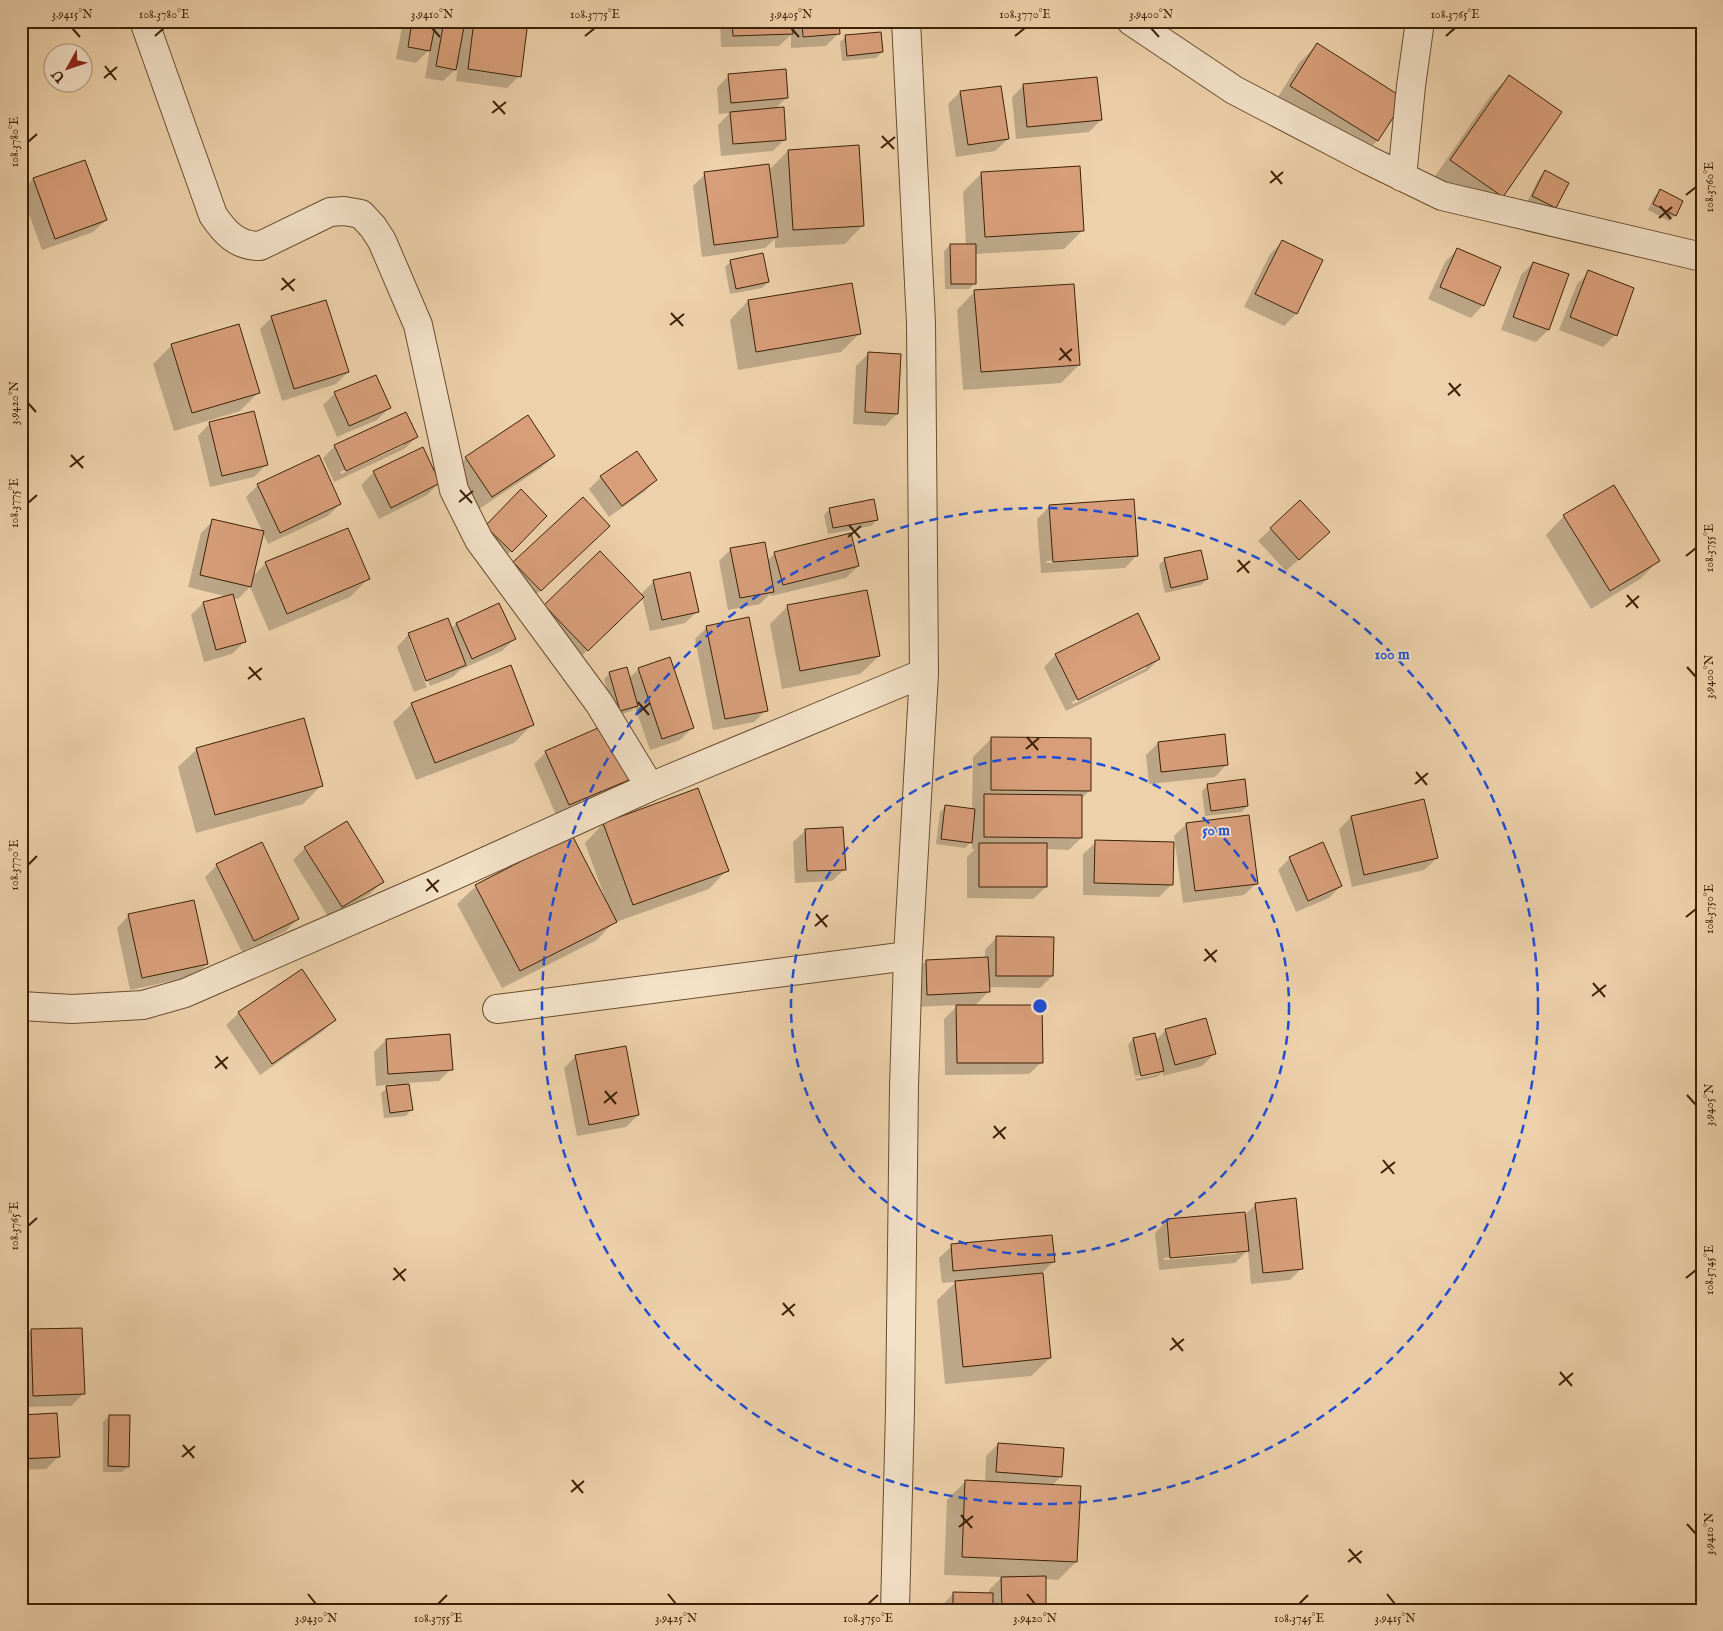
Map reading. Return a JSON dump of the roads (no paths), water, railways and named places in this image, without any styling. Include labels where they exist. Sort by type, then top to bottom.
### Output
[{"type":"street","points":[[144,21],[213,215],[224,230],[235,240],[250,246],[260,246],[330,212],[344,210],[361,214],[373,226],[382,241],[418,325],[454,490],[479,540],[599,703],[650,787]]},
{"type":"street","points":[[895,1610],[908,956],[924,672],[922,323],[906,21]]},
{"type":"street","points":[[1131,21],[1143,31],[1234,90],[1442,196],[1702,257]]},
{"type":"street","points":[[1402,177],[1420,21]]},
{"type":"street","points":[[21,1006],[72,1009],[143,1005],[185,993],[442,881],[650,787],[924,672]]},
{"type":"street","points":[[497,1009],[908,956]]}]
